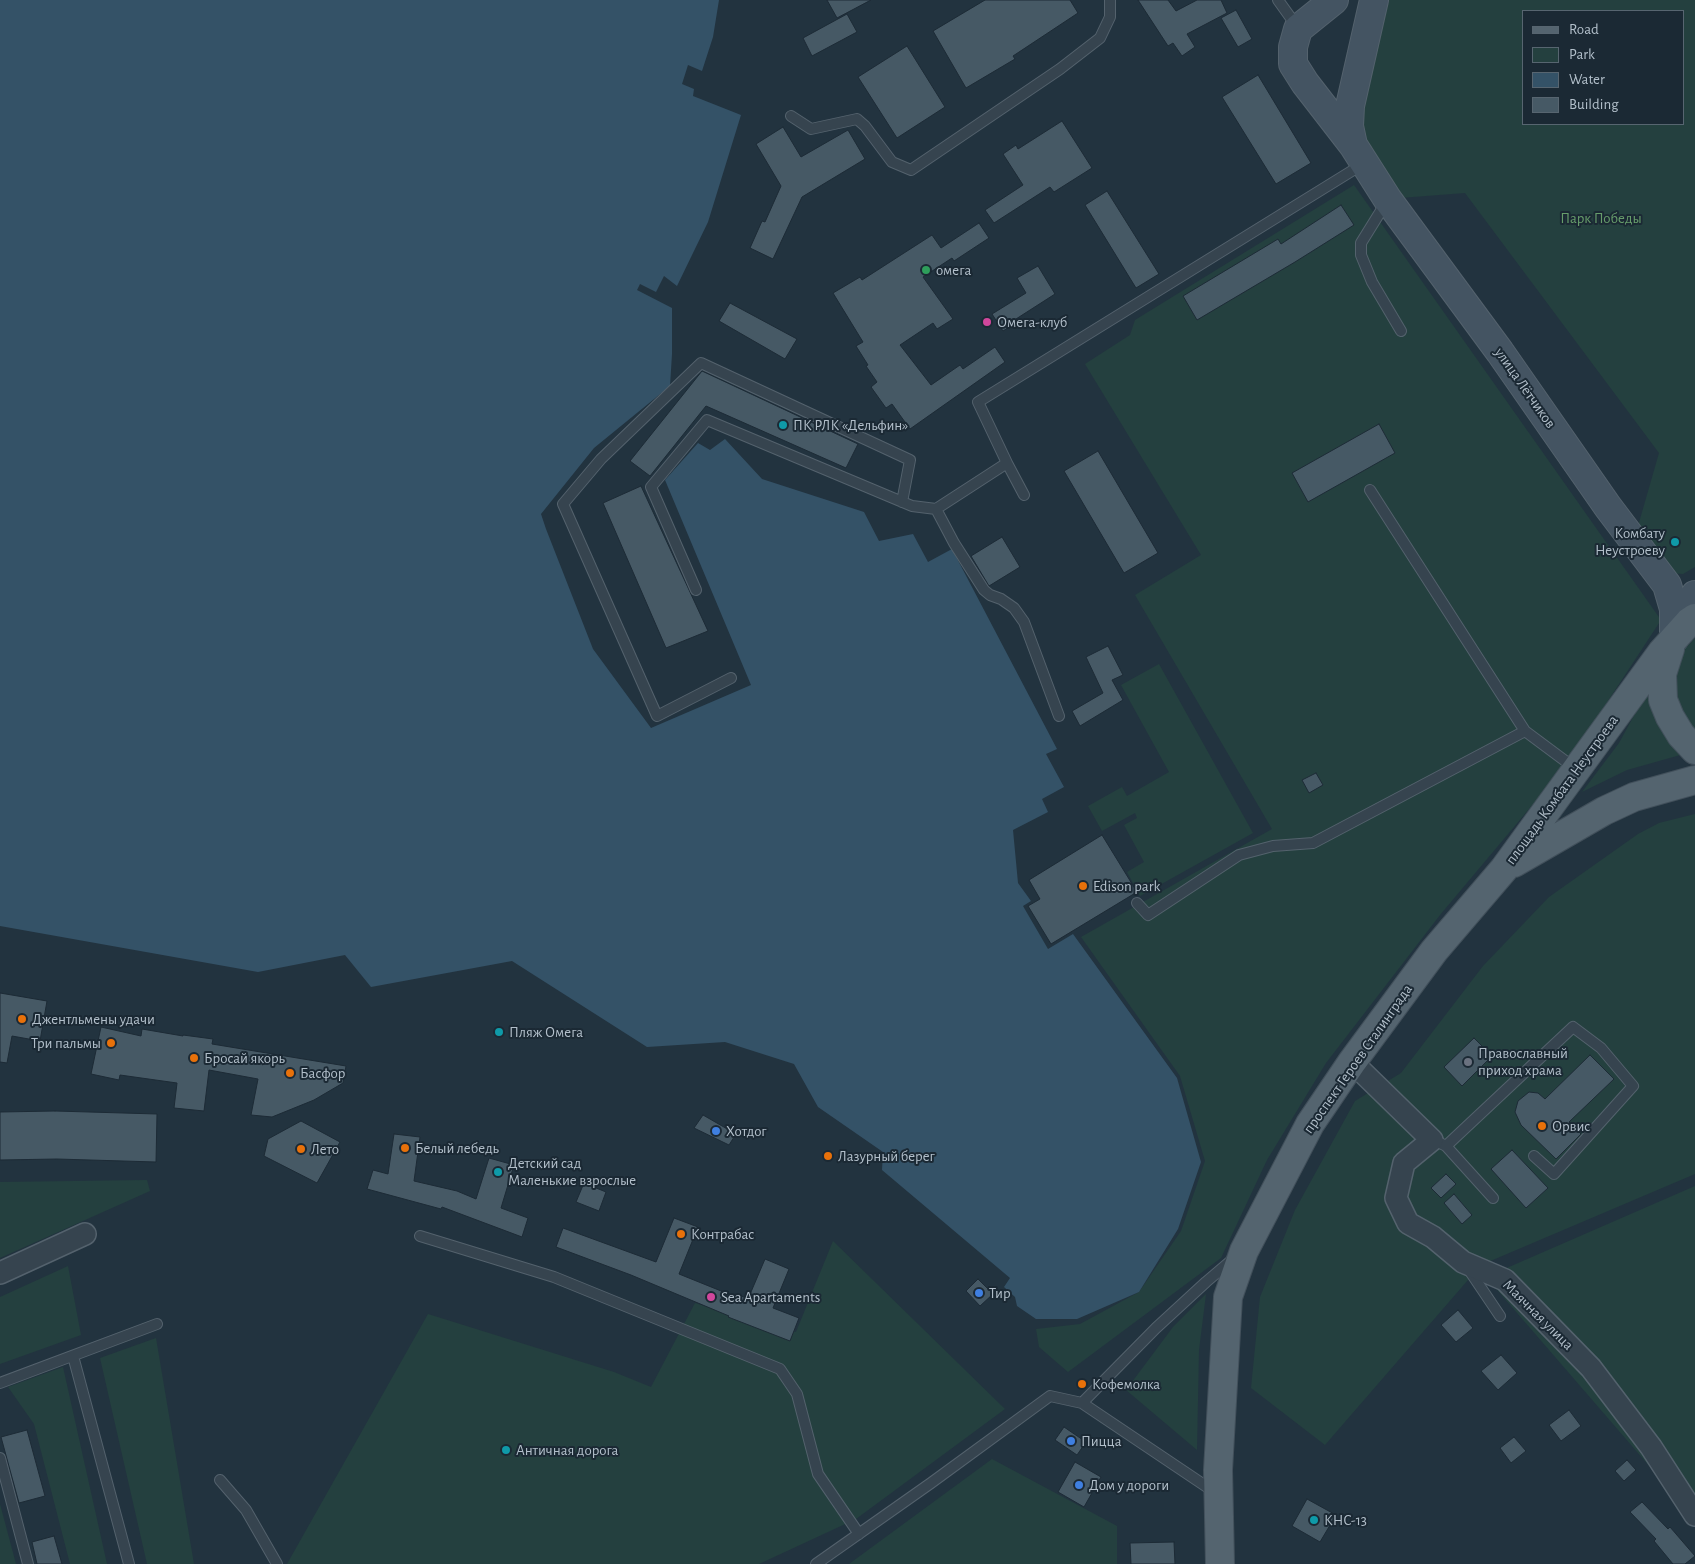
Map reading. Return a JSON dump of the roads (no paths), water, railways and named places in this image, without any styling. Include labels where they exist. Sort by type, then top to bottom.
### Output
[{"type":"main road","name":"улица Лётчиков","points":[[1358,154],[1349,126],[1350,106],[1374,0]]},
{"type":"main road","points":[[1298,29],[1326,6],[1348,14],[1358,22],[1366,36]]},
{"type":"main road","name":"улица Лётчиков","points":[[1298,29],[1293,47],[1293,64],[1303,81],[1358,154],[1388,200],[1500,352],[1608,507],[1667,585],[1674,609],[1674,638]]},
{"type":"main road","points":[[1303,81],[1320,92],[1332,95],[1347,89],[1357,76]]},
{"type":"main road","name":"площадь Комбата Неустроева","points":[[1504,869],[1662,652],[1688,622],[1695,602],[1667,585]]},
{"type":"main road","name":"площадь Комбата Неустроева","points":[[1674,638],[1662,674],[1663,700],[1670,717],[1681,735],[1695,750]]},
{"type":"main road","name":"площадь Комбата Неустроева","points":[[1504,869],[1604,811],[1634,797],[1695,780]]},
{"type":"main road","name":"проспект Героев Сталинграда","points":[[1223,1555],[1218,1470],[1228,1297],[1244,1251],[1310,1124],[1352,1062],[1434,951],[1504,869]]},
{"type":"street","points":[[1352,1062],[1439,1143]]},
{"type":"street","name":"Маячная улица","points":[[1439,1143],[1404,1163],[1396,1198],[1408,1223],[1433,1237],[1463,1262],[1505,1280],[1591,1368],[1651,1447],[1695,1515]]},
{"type":"street","points":[[0,1274],[84,1234]]},
{"type":"lane","points":[[790,116],[811,128],[857,119],[865,126],[892,162],[911,170],[1060,69],[1100,38],[1110,17],[1110,0]]},
{"type":"lane","points":[[1278,0],[1298,29]]},
{"type":"lane","points":[[1024,495],[978,402],[1358,154]]},
{"type":"lane","points":[[1388,200],[1361,243],[1361,255],[1372,282],[1401,331]]},
{"type":"lane","points":[[731,678],[657,716],[564,504],[601,458],[701,363],[910,460],[902,502]]},
{"type":"lane","points":[[696,590],[651,486],[707,420],[912,506],[936,509],[1007,463]]},
{"type":"lane","points":[[1370,490],[1525,731],[1576,770]]},
{"type":"lane","points":[[936,509],[954,543],[984,590],[1014,608],[1024,622],[1059,716]]},
{"type":"lane","points":[[1137,903],[1148,915],[1239,855],[1273,846],[1313,843],[1525,731]]},
{"type":"lane","points":[[1493,1198],[1439,1143],[1573,1027],[1601,1048],[1633,1086],[1554,1174],[1534,1156]]},
{"type":"lane","points":[[420,1236],[554,1277],[780,1369],[797,1394],[818,1474],[858,1534]]},
{"type":"lane","points":[[1082,1403],[1156,1328],[1206,1282],[1244,1251]]},
{"type":"lane","points":[[1463,1262],[1500,1316]]},
{"type":"lane","points":[[0,1383],[157,1324]]},
{"type":"lane","points":[[73,1356],[129,1564]]},
{"type":"lane","points":[[816,1564],[932,1483],[1050,1396],[1082,1403],[1218,1494]]},
{"type":"lane","points":[[0,1458],[28,1564]]},
{"type":"lane","points":[[220,1480],[246,1510],[276,1564]]},
{"type":"water","points":[[0,0],[719,0],[713,37],[702,71],[688,65],[682,84],[694,89],[693,96],[741,115],[708,222],[677,286],[664,276],[656,292],[640,284],[637,290],[672,308],[670,386],[594,448],[541,514],[593,649],[651,728],[751,685],[665,480],[698,443],[710,450],[725,439],[762,479],[864,512],[879,541],[913,534],[928,562],[952,549],[1057,749],[1046,754],[1064,787],[1042,799],[1048,812],[1013,830],[1018,883],[1031,901],[1023,906],[1048,949],[1073,934],[1177,1078],[1201,1162],[1178,1229],[1139,1292],[1077,1319],[1036,1319],[1017,1306],[1015,1297],[1004,1287],[1010,1278],[882,1170],[883,1152],[818,1107],[794,1064],[725,1042],[647,1047],[512,961],[371,987],[345,955],[258,972],[0,926]]},
{"type":"place","name":"омега","points":[[926,270]]},
{"type":"place","name":"Омега-клуб","points":[[987,322]]},
{"type":"place","name":"ПК РЛК «Дельфин»","points":[[783,425]]},
{"type":"place","name":"Комбату Неустроеву","points":[[1675,542]]},
{"type":"place","name":"Edison park","points":[[1083,886]]},
{"type":"place","name":"Джентльмены удачи","points":[[22,1019]]},
{"type":"place","name":"Пляж Омега","points":[[499,1032]]},
{"type":"place","name":"Три пальмы","points":[[111,1043]]},
{"type":"place","name":"Бросай якорь","points":[[194,1058]]},
{"type":"place","name":"Православный приход храма","points":[[1468,1062]]},
{"type":"place","name":"Басфор","points":[[290,1073]]},
{"type":"place","name":"Орвис","points":[[1542,1126]]},
{"type":"place","name":"Хотдог","points":[[716,1131]]},
{"type":"place","name":"Белый лебедь","points":[[405,1148]]},
{"type":"place","name":"Лето","points":[[301,1149]]},
{"type":"place","name":"Лазурный берег","points":[[828,1156]]},
{"type":"place","name":"Детский сад Маленькие взрослые","points":[[498,1172]]},
{"type":"place","name":"Контрабас","points":[[681,1234]]},
{"type":"place","name":"Тир","points":[[979,1293]]},
{"type":"place","name":"Sea Apartaments","points":[[711,1297]]},
{"type":"place","name":"Кофемолка","points":[[1082,1384]]},
{"type":"place","name":"Пицца","points":[[1071,1441]]},
{"type":"place","name":"Античная дорога","points":[[506,1450]]},
{"type":"place","name":"Дом у дороги","points":[[1079,1485]]},
{"type":"place","name":"КНС-13","points":[[1314,1520]]},
{"type":"park label","name":"Парк Победы","points":[[1601,218]]}]
